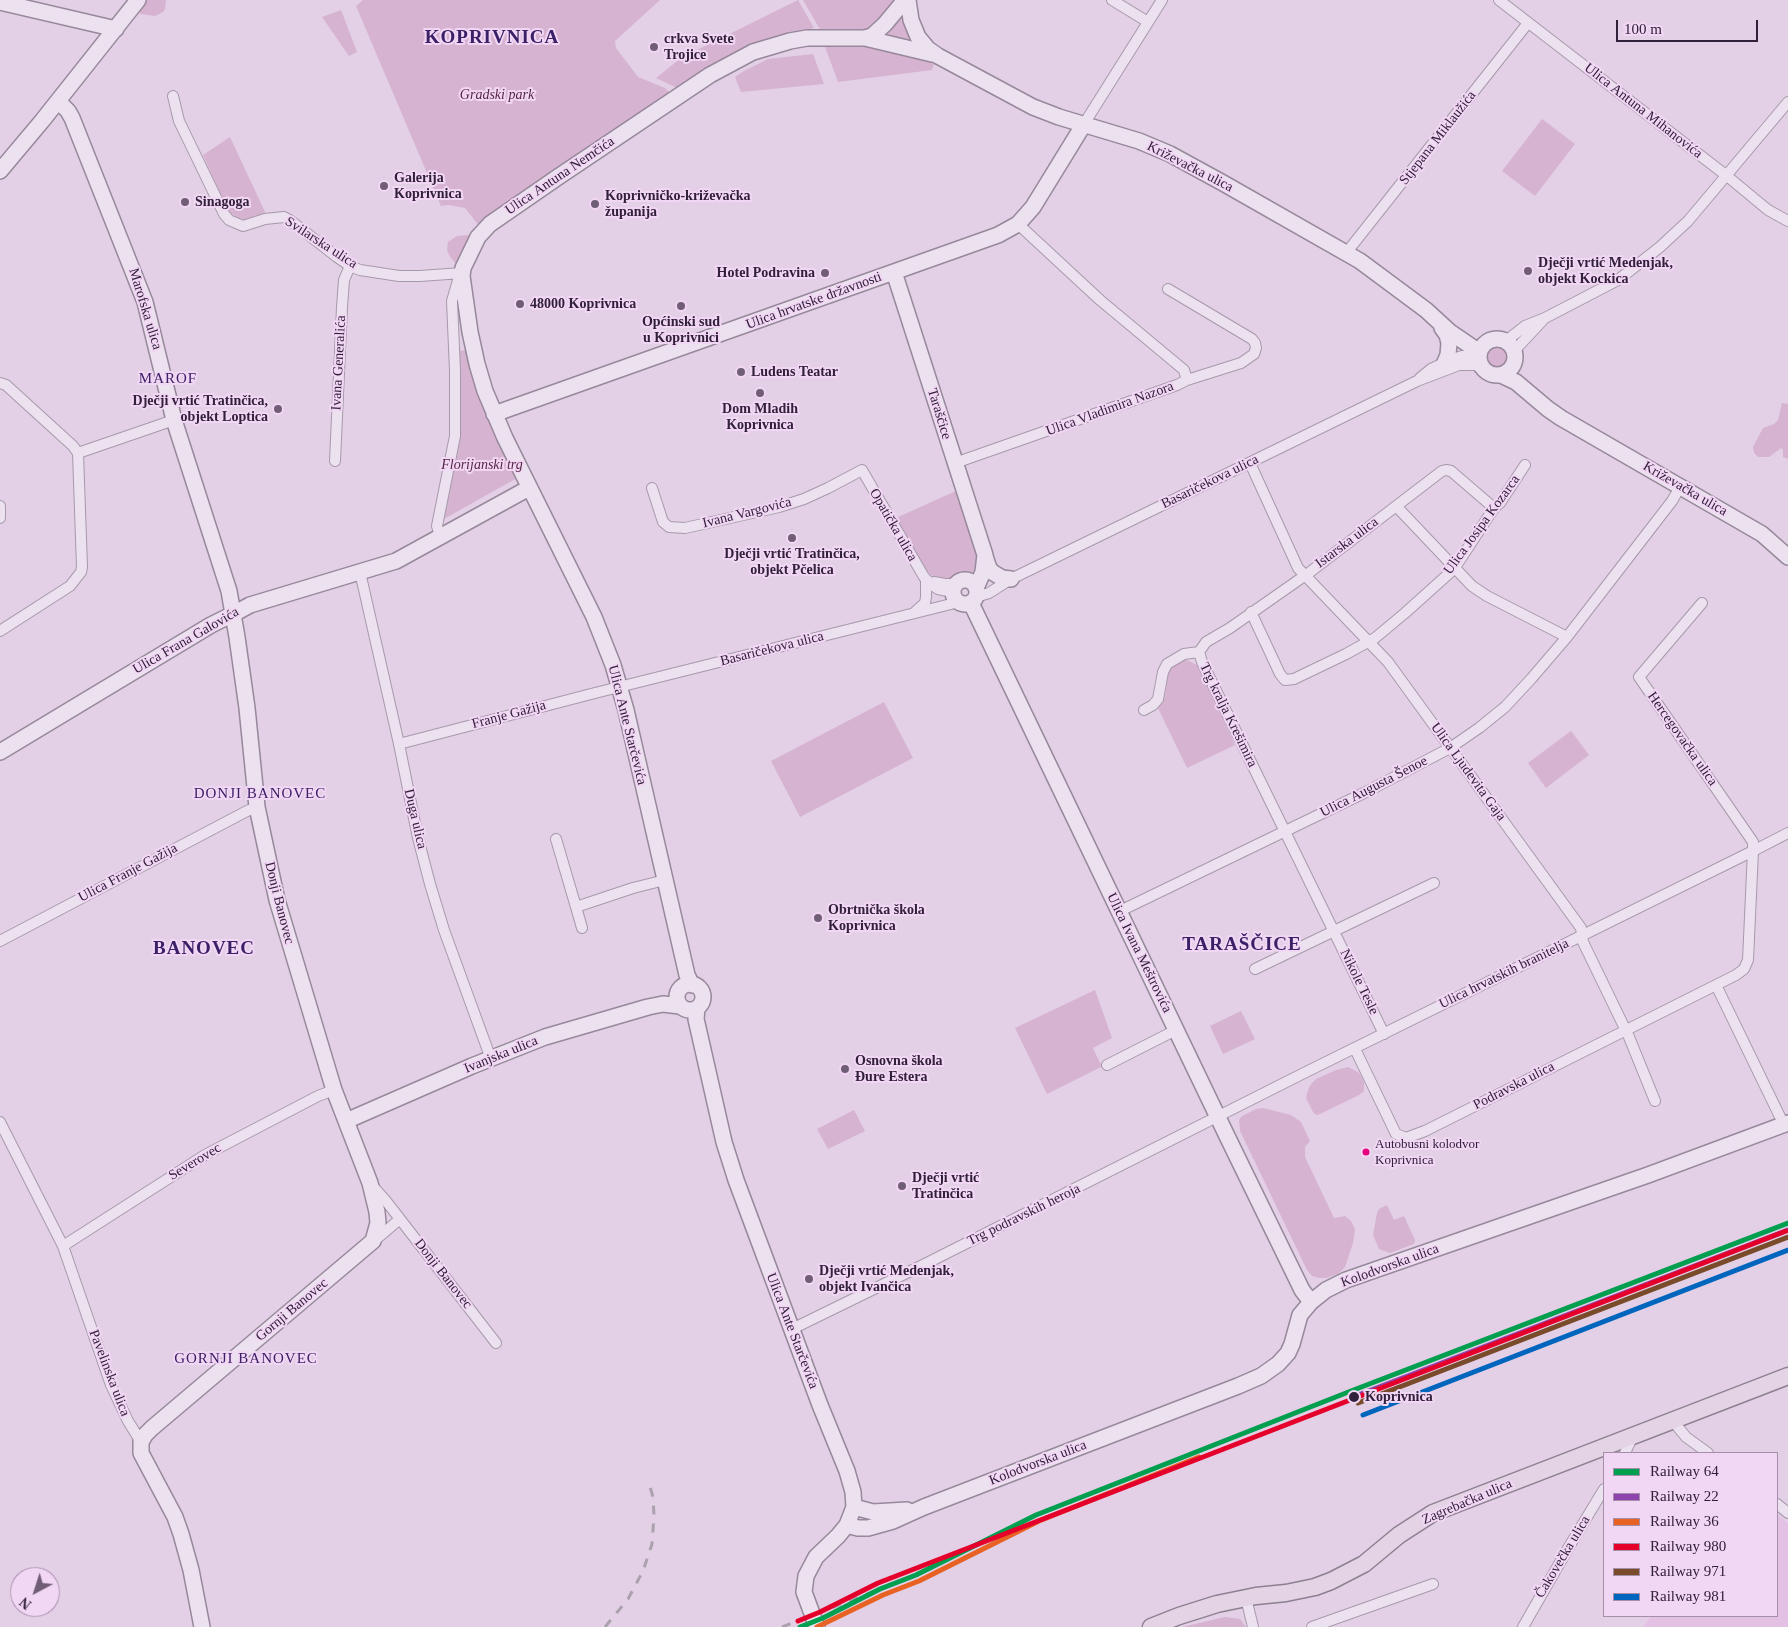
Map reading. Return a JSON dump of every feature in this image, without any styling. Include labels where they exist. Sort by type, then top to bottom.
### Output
[{"type":"main road","points":[[0,171],[138,0]]},
{"type":"main road","points":[[865,38],[877,32],[907,0]]},
{"type":"main road","name":"Križevačka ulica","points":[[907,0],[911,20],[918,37],[928,49],[938,56],[1034,107],[1059,117],[1139,141],[1170,154],[1347,252],[1426,310],[1473,338],[1490,374],[1501,375],[1516,382],[1548,410],[1762,534],[1788,557]]},
{"type":"main road","points":[[0,2],[116,29]]},
{"type":"main road","name":"Ulica Antuna Nemčića","points":[[462,273],[474,244],[485,228],[710,75],[742,58],[774,46],[807,38],[865,38]]},
{"type":"main road","name":"Križevačka ulica","points":[[865,38],[938,56]]},
{"type":"main road","name":"Marofska ulica","points":[[58,101],[72,118],[142,294],[174,420],[224,576],[233,613]]},
{"type":"main road","name":"Ulica hrvatske državnosti","points":[[494,414],[998,235],[1018,224],[1029,212],[1046,188],[1084,124]]},
{"type":"main road","name":"Taraščice","points":[[894,272],[984,555],[983,572],[964,593]]},
{"type":"main road","points":[[440,536],[529,488],[494,414],[483,384],[472,344],[462,273]]},
{"type":"main road","name":"Križevačka ulica","points":[[1426,310],[1438,323],[1482,355]]},
{"type":"main road","points":[[1438,323],[1447,335],[1449,343],[1445,362]]},
{"type":"main road","points":[[1482,355],[1496,338],[1511,352],[1508,372],[1501,375]]},
{"type":"main road","name":"Križevačka ulica","points":[[1511,352],[1523,376],[1578,426]]},
{"type":"main road","name":"Ulica Ante Starčevića","points":[[529,488],[594,617],[613,665],[665,880],[688,998],[724,1142],[733,1171],[854,1492],[854,1507],[847,1525],[816,1557],[806,1576],[804,1592],[817,1627]]},
{"type":"main road","name":"Ulica Frana Galovića","points":[[1,749],[233,613],[250,606],[396,561],[440,536]]},
{"type":"main road","points":[[984,555],[992,572],[1007,582]]},
{"type":"main road","name":"Ulica Ivana Meštrovića","points":[[964,593],[1302,1290],[1311,1302]]},
{"type":"main road","name":"Donji Banovec","points":[[233,613],[247,708],[257,807],[277,900],[334,1090],[370,1183],[378,1223],[373,1242]]},
{"type":"main road","name":"Ivanjska ulica","points":[[346,1121],[491,1059],[555,1034],[648,1007],[688,998]]},
{"type":"main road","name":"Kolodvorska ulica","points":[[847,1525],[858,1528],[873,1527],[893,1521],[1261,1376],[1278,1364],[1288,1353],[1300,1315],[1311,1302],[1326,1290],[1346,1280],[1639,1178],[1786,1124]]},
{"type":"main road","name":"Gornji Banovec","points":[[141,1442],[157,1423],[373,1242]]},
{"type":"main road","name":"Zagrebačka ulica","points":[[1151,1627],[1204,1608],[1246,1598],[1315,1587],[1331,1581],[1364,1564],[1405,1531],[1434,1512],[1473,1496],[1600,1453],[1673,1421],[1788,1376]]},
{"type":"main road","name":"Pavelinska ulica","points":[[141,1442],[142,1453],[175,1517],[181,1534],[191,1570],[202,1627]]},
{"type":"main road","name":"Kolodvorska ulica","points":[[854,1507],[880,1512],[924,1508]]},
{"type":"street","points":[[1112,0],[1148,22]]},
{"type":"street","points":[[1084,124],[1162,0]]},
{"type":"street","name":"Ulica Antuna Mihanovića","points":[[1499,0],[1727,176],[1768,210],[1788,221]]},
{"type":"street","name":"Stjepana Miklaužića","points":[[1347,252],[1528,23]]},
{"type":"street","name":"Svilarska ulica","points":[[173,96],[179,120],[224,214],[229,220],[243,226],[265,219],[284,217],[291,220],[350,266],[374,272],[399,276],[462,273]]},
{"type":"street","points":[[1511,352],[1525,326],[1545,318],[1618,280],[1688,221],[1787,105]]},
{"type":"street","name":"Ulica Vladimira Nazora","points":[[955,463],[1177,386],[1187,380],[1184,370],[1100,300],[1018,224]]},
{"type":"street","name":"Ivana Generalića","points":[[335,461],[344,280],[350,266]]},
{"type":"street","points":[[440,536],[437,526],[455,436],[455,352],[452,301],[462,273]]},
{"type":"street","points":[[1168,289],[1252,339],[1255,343],[1254,354],[1241,363],[1187,380]]},
{"type":"street","points":[[455,352],[458,346],[472,344]]},
{"type":"street","name":"Basaričekova ulica","points":[[1417,381],[1430,369],[1445,362],[1462,356],[1482,355]]},
{"type":"street","name":"Basaričekova ulica","points":[[619,687],[919,612],[964,593],[1007,582],[1417,381],[1459,365],[1475,365],[1482,355]]},
{"type":"street","points":[[0,383],[12,391],[73,446],[78,453],[82,567],[81,572],[70,586],[0,631]]},
{"type":"street","points":[[78,453],[174,420]]},
{"type":"street","name":"Ulica Ljudevita Gaja","points":[[1250,462],[1298,568],[1388,662],[1581,928],[1583,942],[1625,1030],[1654,1102]]},
{"type":"street","name":"Ulica Josipa Kozarca","points":[[1251,612],[1280,674],[1285,680],[1294,679],[1310,672],[1368,641],[1405,613],[1454,569],[1494,508],[1500,503],[1526,465]]},
{"type":"street","name":"Ivana Vargovića","points":[[652,488],[663,522],[670,527],[685,528],[753,514],[796,502],[862,470]]},
{"type":"street","name":"Opatička ulica","points":[[862,470],[916,566],[926,580]]},
{"type":"street","name":"Istarska ulica","points":[[1199,652],[1206,642],[1305,575],[1442,471],[1446,470],[1462,480],[1494,508]]},
{"type":"street","name":"Ulica Augusta Šenoe","points":[[1118,912],[1364,793],[1450,748],[1505,707],[1532,679],[1567,637],[1672,501],[1680,487]]},
{"type":"street","points":[[0,506],[0,518]]},
{"type":"street","points":[[1396,506],[1472,586],[1487,596],[1567,637]]},
{"type":"street","name":"Duga ulica","points":[[360,572],[418,838],[447,939],[491,1059]]},
{"type":"street","points":[[919,612],[925,603],[926,580],[946,584],[964,593]]},
{"type":"street","name":"Hercegovačka ulica","points":[[1702,603],[1639,677],[1753,842],[1753,851]]},
{"type":"street","name":"Trg kralja Krešimira","points":[[1144,710],[1153,705],[1158,699],[1163,672],[1167,664],[1184,654],[1199,652],[1202,662],[1286,830]]},
{"type":"street","name":"Franje Gažija","points":[[399,744],[619,687]]},
{"type":"street","name":"Ulica Franje Gažija","points":[[0,941],[257,807]]},
{"type":"street","name":"Nikole Tesle","points":[[1286,830],[1384,1034]]},
{"type":"street","points":[[1753,851],[1788,833]]},
{"type":"street","points":[[556,839],[582,928]]},
{"type":"street","name":"Ulica hrvatskih branitelja","points":[[1255,1099],[1753,851]]},
{"type":"street","name":"Podravska ulica","points":[[1355,1049],[1393,1130],[1401,1137],[1406,1138],[1425,1130],[1736,975],[1744,969],[1748,960],[1753,851]]},
{"type":"street","points":[[576,907],[619,892],[665,880]]},
{"type":"street","points":[[1256,969],[1434,883]]},
{"type":"street","points":[[1716,985],[1786,1124]]},
{"type":"street","points":[[1107,1065],[1176,1030]]},
{"type":"street","name":"Severovec","points":[[63,1246],[205,1155],[334,1090]]},
{"type":"street","name":"Trg podravskih heroja","points":[[792,1329],[1255,1099]]},
{"type":"street","name":"Pavelinska ulica","points":[[0,1122],[63,1246],[111,1385],[128,1421],[141,1442]]},
{"type":"street","name":"Donji Banovec","points":[[370,1183],[496,1342]]},
{"type":"street","name":"Gornji Banovec","points":[[373,1242],[400,1219]]},
{"type":"street","points":[[1673,1421],[1686,1437],[1707,1452]]},
{"type":"street","points":[[1625,1452],[1632,1438]]},
{"type":"street","name":"Čakovečka ulica","points":[[1523,1627],[1603,1491]]},
{"type":"street","points":[[1778,1505],[1788,1513]]},
{"type":"street","points":[[1312,1627],[1433,1584]]},
{"type":"street","points":[[1246,1598],[1253,1627]]},
{"type":"shaded area","points":[[1778,1515],[1788,1523],[1788,1627],[1643,1627],[1650,1617],[1778,1617]]},
{"type":"green space","points":[[145,0],[166,0],[165,9],[155,16],[140,14],[140,8]]},
{"type":"green space","name":"Gradski park","points":[[363,0],[660,0],[615,41],[616,48],[638,77],[665,88],[671,94],[480,227],[465,208],[448,205],[441,206],[356,6]]},
{"type":"green space","points":[[798,0],[814,28],[744,47],[697,74],[677,88],[656,78],[681,58]]},
{"type":"green space","points":[[803,0],[897,0],[882,22],[863,33],[822,33]]},
{"type":"green space","points":[[341,10],[357,52],[349,56],[322,17]]},
{"type":"green space","points":[[898,18],[903,20],[916,44],[886,36]]},
{"type":"green space","points":[[824,44],[876,46],[935,60],[932,70],[838,82]]},
{"type":"green space","points":[[813,54],[824,84],[741,92],[735,77],[742,72],[768,59]]},
{"type":"green space","points":[[1542,119],[1575,144],[1535,196],[1502,171]]},
{"type":"green space","points":[[230,137],[266,214],[246,220],[230,213],[224,203],[203,155]]},
{"type":"green space","points":[[457,236],[472,236],[459,263],[455,263],[447,250],[448,242]]},
{"type":"green space","points":[[1497,344],[1506,348],[1510,357],[1506,366],[1497,370],[1488,366],[1484,357],[1488,348]]},
{"type":"green space","name":"Florijanski trg","points":[[467,350],[517,478],[444,519],[460,434],[459,351]]},
{"type":"green space","points":[[1782,403],[1788,404],[1788,459],[1783,457],[1783,450],[1781,448],[1769,457],[1758,457],[1754,453],[1753,447],[1763,428],[1774,424],[1778,420]]},
{"type":"green space","points":[[958,490],[978,553],[976,567],[970,576],[958,577],[953,582],[931,575],[921,565],[896,518]]},
{"type":"green space","points":[[1187,660],[1199,666],[1235,745],[1187,768],[1158,708],[1165,697],[1168,672],[1171,666],[1179,661]]},
{"type":"green space","points":[[884,702],[913,758],[800,817],[771,761]]},
{"type":"green space","points":[[1571,731],[1589,755],[1546,788],[1528,763]]},
{"type":"green space","points":[[1095,990],[1112,1038],[1093,1048],[1100,1063],[1105,1065],[1047,1094],[1015,1028]]},
{"type":"green space","points":[[1241,1011],[1255,1039],[1223,1054],[1210,1026]]},
{"type":"green space","points":[[1348,1067],[1358,1072],[1361,1076],[1364,1082],[1364,1091],[1316,1115],[1306,1098],[1311,1084],[1316,1079]]},
{"type":"green space","points":[[1263,1108],[1291,1115],[1301,1122],[1310,1141],[1305,1147],[1305,1157],[1334,1218],[1345,1216],[1351,1221],[1355,1229],[1353,1243],[1345,1267],[1338,1274],[1319,1278],[1312,1276],[1307,1270],[1240,1131],[1239,1120],[1242,1116],[1256,1109]]},
{"type":"green space","points":[[854,1110],[865,1131],[828,1149],[817,1129]]},
{"type":"green space","points":[[1387,1205],[1394,1220],[1404,1216],[1415,1240],[1414,1244],[1390,1253],[1379,1249],[1373,1235],[1377,1213],[1379,1209]]},
{"type":"green space","points":[[1225,1617],[1240,1619],[1246,1627],[1182,1627]]},
{"type":"railway","points":[[605,1627],[628,1599],[643,1571],[652,1544],[653,1497],[648,1480]]},
{"type":"railway","points":[[782,1627],[880,1589]]},
{"type":"rail line","name":"64","points":[[800,1627],[823,1618],[880,1589],[916,1575],[1036,1515],[1351,1391],[1788,1223]]},
{"type":"rail line","name":"22","points":[[1353,1397],[1788,1230]]},
{"type":"rail line","name":"980","points":[[798,1621],[878,1583],[1786,1231]]},
{"type":"rail line","name":"971","points":[[1358,1403],[1788,1237]]},
{"type":"rail line","name":"981","points":[[1363,1415],[1788,1250]]},
{"type":"rail line","name":"36","points":[[817,1627],[883,1595],[919,1581],[1039,1521],[1199,1457]]},
{"type":"place","name":"crkva Svete Trojice","points":[[654,47]]},
{"type":"place","name":"Galerija Koprivnica","points":[[384,186]]},
{"type":"place","name":"Sinagoga","points":[[185,202]]},
{"type":"place","name":"Koprivničko-križevačka županija","points":[[595,204]]},
{"type":"place","name":"Dječji vrtić Medenjak, objekt Kockica","points":[[1528,271]]},
{"type":"place","name":"Hotel Podravina","points":[[825,273]]},
{"type":"place","name":"48000 Koprivnica","points":[[520,304]]},
{"type":"place","name":"Općinski sud u Koprivnici","points":[[681,306]]},
{"type":"place","name":"Ludens Teatar","points":[[741,372]]},
{"type":"place","name":"Dom Mladih Koprivnica","points":[[760,393]]},
{"type":"place","name":"Dječji vrtić Tratinčica, objekt Loptica","points":[[278,409]]},
{"type":"place","name":"Dječji vrtić Tratinčica, objekt Pčelica","points":[[792,538]]},
{"type":"place","name":"Obrtnička škola Koprivnica","points":[[818,918]]},
{"type":"place","name":"Osnovna škola Đure Estera","points":[[845,1069]]},
{"type":"place","name":"Autobusni kolodvor Koprivnica","points":[[1366,1152]]},
{"type":"place","name":"Dječji vrtić Tratinčica","points":[[902,1186]]},
{"type":"place","name":"Dječji vrtić Medenjak, objekt Ivančica","points":[[809,1279]]},
{"type":"place","name":"Koprivnica","points":[[1354,1397]]},
{"type":"district","name":"KOPRIVNICA","points":[[492,38]]},
{"type":"district","name":"MAROF","points":[[168,379]]},
{"type":"district","name":"DONJI BANOVEC","points":[[260,794]]},
{"type":"district","name":"TARAŠČICE","points":[[1242,945]]},
{"type":"district","name":"BANOVEC","points":[[204,949]]},
{"type":"district","name":"GORNJI BANOVEC","points":[[246,1359]]}]
